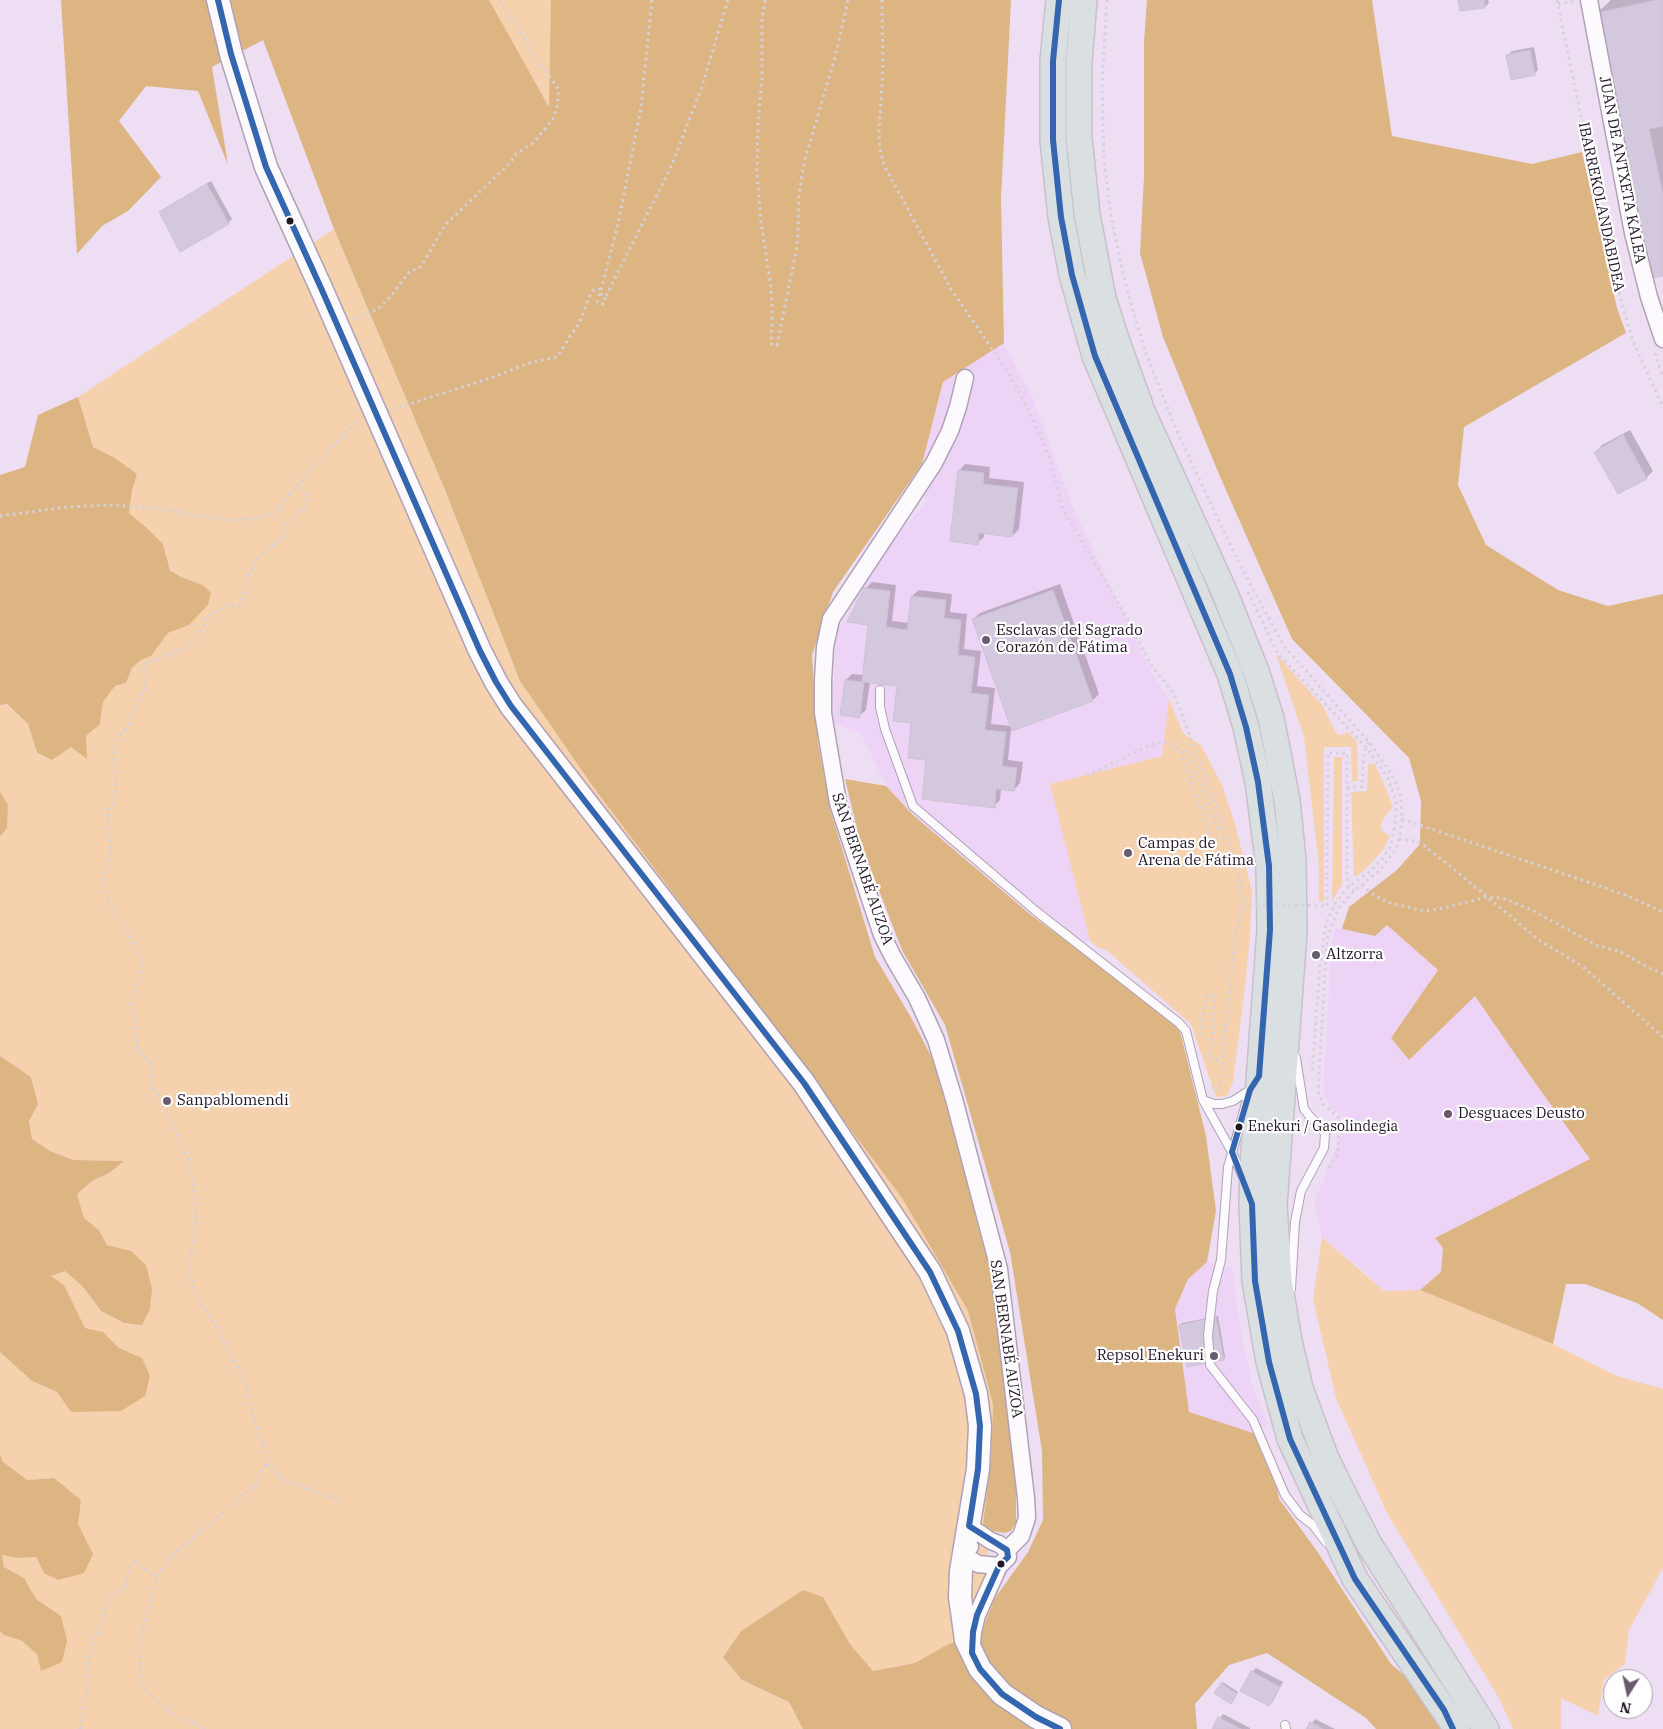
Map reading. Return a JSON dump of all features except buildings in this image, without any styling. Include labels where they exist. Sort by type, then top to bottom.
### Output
[{"type":"main road","points":[[1058,0],[1053,61],[1053,140],[1061,218],[1072,275],[1095,356],[1230,674],[1246,727],[1258,782],[1269,866],[1270,930],[1254,1083],[1252,1204],[1255,1280],[1269,1362],[1290,1439],[1355,1579],[1451,1723]]},
{"type":"main road","points":[[1084,0],[1079,62],[1079,138],[1087,214],[1103,298],[1142,411],[1237,620],[1271,718],[1283,776],[1293,860],[1294,933],[1274,1204],[1279,1281],[1289,1341],[1300,1388],[1325,1456],[1343,1494],[1369,1544],[1486,1729]]},
{"type":"street","points":[[218,0],[231,54],[266,167],[338,326],[480,651],[506,698],[804,1083],[930,1272],[958,1331],[976,1394],[980,1426],[978,1469],[964,1551],[960,1597],[966,1640],[980,1669],[1002,1694],[1036,1717],[1060,1729]]},
{"type":"street","name":"JUAN DE ANTXETA KALEA","points":[[1589,0],[1634,233],[1649,297],[1663,339]]},
{"type":"street","name":"SAN BERNABÉ AUZOA","points":[[965,378],[950,431],[934,463],[831,619],[825,646],[823,713],[838,803],[882,935],[917,998],[936,1040],[954,1099],[999,1270],[1012,1368],[1027,1511],[1026,1526],[1021,1536],[1006,1550]]},
{"type":"street","points":[[969,1526],[991,1541],[999,1544],[1006,1550],[1008,1557],[1000,1566],[977,1614],[973,1632],[972,1653]]},
{"type":"street","points":[[964,1551],[976,1544],[991,1541]]},
{"type":"street","points":[[964,1551],[970,1559],[978,1564],[1000,1566]]},
{"type":"lane","points":[[880,690],[880,707],[885,729],[913,806],[1037,912],[1179,1023],[1186,1031],[1203,1100],[1232,1152],[1252,1204]]},
{"type":"lane","points":[[1289,1007],[1294,1045]]},
{"type":"lane","points":[[1289,1341],[1295,1222],[1301,1191],[1324,1148],[1325,1134],[1322,1126],[1312,1120],[1304,1109],[1295,1054]]},
{"type":"lane","points":[[1203,1100],[1214,1104],[1233,1101],[1254,1083]]},
{"type":"lane","points":[[1254,1083],[1228,1167],[1221,1260],[1213,1291],[1208,1335],[1210,1365],[1253,1420],[1285,1496],[1300,1516],[1313,1525],[1355,1579]]},
{"type":"path","points":[[338,326],[378,308],[391,296],[409,272],[421,267],[445,225],[510,163],[516,154],[533,143],[553,119],[560,90],[523,38],[517,23],[503,8],[500,0]]},
{"type":"path","points":[[652,0],[641,108],[618,224],[597,302],[603,304],[671,167],[701,89],[728,0]]},
{"type":"path","points":[[765,0],[762,19],[762,79],[758,122],[757,172],[761,222],[771,287],[771,344],[777,345],[796,252],[799,194],[804,163],[836,54],[848,0]]},
{"type":"path","points":[[882,0],[880,148],[884,165],[951,289],[1008,372],[1022,398],[1051,461],[1064,509],[1131,625],[1151,665],[1172,691],[1176,699],[1224,828],[1218,830],[1189,752],[1184,749],[1181,753]]},
{"type":"path","name":"IBARREKOLANDABIDEA","points":[[1557,0],[1613,273],[1633,341],[1663,407]]},
{"type":"path","points":[[0,516],[67,507],[112,505],[164,509],[224,520],[255,519],[272,514],[338,441],[374,410],[392,410],[491,378],[529,363],[556,357],[579,324],[589,297],[594,290],[601,289]]},
{"type":"path","points":[[600,294],[606,296]]},
{"type":"path","points":[[205,1729],[166,1710],[143,1685],[138,1648],[157,1576],[169,1559],[256,1484],[266,1464],[267,1455],[254,1420],[246,1385],[219,1332],[197,1296],[190,1274],[192,1246],[197,1226],[195,1192],[188,1159],[171,1119],[154,1089],[153,1074],[149,1063],[138,1049],[136,1021],[131,1003],[143,966],[124,924],[118,919],[109,903],[103,880],[111,851],[108,811],[115,800],[114,754],[117,740],[129,724],[146,686],[143,672],[146,663],[180,651],[198,635],[205,619],[227,605],[239,606],[247,579],[255,562],[268,548],[282,540],[286,525],[305,506],[308,497],[298,484]]},
{"type":"path","points":[[1087,775],[1151,745],[1162,742],[1173,744],[1181,753],[1212,840],[1226,835],[1240,881],[1242,904],[1235,936],[1220,1088],[1214,1089],[1195,1068],[1206,996],[1216,996],[1210,1059],[1222,1060]]},
{"type":"path","points":[[1347,787],[1362,787],[1364,753],[1369,742]]},
{"type":"path","points":[[1242,904],[1327,906],[1328,753],[1348,753],[1347,877],[1349,886],[1354,891]]},
{"type":"path","points":[[1402,819],[1623,894],[1663,912]]},
{"type":"path","points":[[1399,839],[1418,841],[1539,940],[1582,966],[1663,1037]]},
{"type":"path","points":[[1362,885],[1375,896],[1390,903],[1424,911],[1488,897],[1504,898],[1532,910],[1598,946],[1619,951],[1663,974]]},
{"type":"path","points":[[266,1464],[286,1481],[343,1502]]},
{"type":"path","points":[[80,1729],[88,1681],[88,1660],[94,1638],[103,1624],[107,1602],[125,1586],[130,1567],[136,1561],[143,1569],[157,1576]]},
{"type":"shaded area","points":[[61,0],[489,0],[549,107],[551,0],[1011,0],[1001,198],[1004,343],[943,382],[922,464],[833,592],[812,655],[818,743],[830,809],[875,957],[912,1019],[936,1066],[992,1279],[1016,1418],[1016,1522],[1011,1531],[1005,1533],[993,1531],[983,1524],[991,1460],[993,1404],[968,1311],[902,1198],[594,788],[520,681],[445,490],[334,229],[263,40],[212,67],[228,165],[198,91],[146,86],[119,121],[161,177],[128,211],[102,226],[77,254]]},
{"type":"shaded area","points":[[489,0],[551,0],[550,108],[490,4]]},
{"type":"shaded area","points":[[1147,0],[1372,0],[1392,136],[1532,164],[1582,152],[1617,308],[1626,333],[1464,427],[1458,485],[1486,545],[1558,590],[1608,606],[1663,594],[1663,1320],[1637,1303],[1585,1284],[1566,1284],[1553,1344],[1420,1290],[1441,1272],[1443,1248],[1435,1238],[1590,1159],[1475,996],[1409,1060],[1391,1038],[1438,970],[1387,925],[1375,936],[1342,929],[1349,907],[1397,870],[1420,844],[1421,801],[1409,758],[1292,639],[1218,472],[1163,337],[1140,253],[1144,177],[1144,43]]},
{"type":"shaded area","points":[[334,229],[445,490],[520,681],[594,788],[902,1198],[968,1311],[993,1404],[991,1460],[983,1524],[995,1598],[983,1628],[915,1663],[873,1671],[850,1644],[823,1597],[803,1590],[741,1631],[723,1657],[742,1680],[789,1702],[803,1729],[0,1729],[0,1631],[4,1635],[21,1641],[38,1654],[61,1617],[36,1599],[24,1578],[4,1567],[2,1554],[19,1558],[36,1557],[44,1573],[93,1554],[54,1478],[27,1480],[2,1461],[0,1453],[0,1352],[32,1381],[57,1392],[71,1412],[142,1358],[119,1348],[103,1332],[85,1328],[64,1285],[50,1276],[65,1271],[84,1288],[101,1311],[124,1323],[141,1325],[150,1309],[131,1251],[107,1245],[99,1230],[84,1218],[77,1194],[92,1181],[109,1173],[123,1161],[73,1160],[50,1151],[32,1139],[29,1121],[38,1104],[31,1077],[0,1056],[0,837],[7,827],[8,805],[0,792],[0,705],[6,704],[28,724],[37,754],[52,760],[100,724],[103,702],[115,686],[126,683],[132,668],[141,660],[151,655],[168,633],[189,625],[203,585],[181,577],[170,569],[163,544],[128,513],[137,474],[115,458],[93,447],[78,397]]},
{"type":"shaded area","name":"Esclavas del Sagrado Corazón de Fátima","points":[[1004,343],[1033,399],[1073,507],[1151,671],[1169,699],[1162,756],[1099,948],[1090,941],[1077,948],[913,815],[886,786],[862,735],[834,723],[833,689],[836,632],[888,546],[927,500],[908,484],[922,464],[943,382]]},
{"type":"shaded area","points":[[78,397],[93,447],[115,458],[137,474],[132,490],[129,513],[163,544],[170,570],[181,577],[203,585],[211,593],[208,605],[189,625],[168,633],[151,656],[141,660],[132,668],[126,683],[115,686],[103,702],[100,724],[86,736],[87,759],[71,747],[52,760],[37,753],[28,724],[7,704],[0,705],[0,475],[25,467],[38,415]]},
{"type":"shaded area","points":[[1276,654],[1323,706],[1335,731],[1339,735],[1347,731],[1357,742],[1358,781],[1352,781],[1351,747],[1324,747],[1324,901],[1319,901],[1319,865],[1304,737]]},
{"type":"shaded area","points":[[1169,699],[1183,733],[1201,745],[1222,785],[1235,824],[1252,891],[1245,987],[1233,1082],[1227,1096],[1216,1097],[1191,1024],[1105,949],[1099,948],[1090,941],[1050,784],[1162,756]]},
{"type":"shaded area","points":[[1334,757],[1342,757],[1342,884],[1332,902]]},
{"type":"shaded area","points":[[1368,764],[1375,764],[1393,807],[1381,824],[1381,830],[1390,836],[1383,850],[1364,871],[1354,877],[1351,792],[1367,791]]},
{"type":"shaded area","points":[[845,779],[886,786],[913,815],[1031,915],[1160,1009],[1180,1031],[1206,1136],[1216,1211],[1207,1262],[1188,1279],[1175,1309],[1189,1412],[1259,1435],[1273,1469],[1279,1499],[1317,1551],[1391,1664],[1444,1710],[1453,1729],[1376,1729],[1366,1718],[1267,1653],[1229,1665],[1195,1704],[1197,1729],[803,1729],[789,1702],[742,1680],[723,1657],[741,1631],[803,1590],[823,1597],[850,1644],[873,1671],[915,1663],[983,1628],[995,1598],[1028,1552],[1043,1520],[1042,1451],[1010,1252],[945,1025],[902,950],[860,841]]},
{"type":"shaded area","points":[[0,792],[8,805],[7,828],[0,837]]},
{"type":"shaded area","name":"Desguaces Deusto","points":[[1387,925],[1438,970],[1391,1038],[1408,1059],[1475,995],[1590,1159],[1435,1238],[1443,1248],[1441,1272],[1420,1290],[1384,1291],[1360,1268],[1322,1237],[1314,1202],[1347,1121],[1331,1108],[1323,1093],[1332,939],[1335,928],[1375,936]]},
{"type":"shaded area","points":[[0,1056],[31,1077],[38,1104],[29,1121],[32,1139],[50,1151],[73,1160],[124,1161],[109,1173],[92,1181],[77,1194],[84,1218],[99,1230],[107,1245],[131,1251],[146,1265],[152,1289],[150,1309],[142,1325],[124,1323],[101,1311],[84,1288],[65,1271],[51,1276],[64,1285],[85,1328],[103,1332],[119,1348],[142,1358],[150,1376],[145,1396],[121,1411],[71,1412],[57,1392],[32,1381],[0,1352]]},
{"type":"shaded area","points":[[1322,1237],[1384,1291],[1420,1290],[1553,1344],[1617,1376],[1663,1389],[1663,1568],[1629,1630],[1625,1664],[1618,1669],[1603,1669],[1603,1686],[1598,1716],[1561,1698],[1561,1729],[1513,1729],[1500,1700],[1387,1513],[1336,1398],[1313,1299]]},
{"type":"shaded area","name":"Repsol Enekuri","points":[[1207,1262],[1232,1268],[1240,1327],[1252,1384],[1268,1424],[1253,1435],[1189,1412],[1175,1309],[1188,1279]]},
{"type":"shaded area","points":[[0,1453],[2,1461],[27,1480],[54,1478],[81,1500],[78,1524],[93,1554],[84,1573],[58,1580],[44,1573],[36,1557],[19,1558],[2,1555],[4,1567],[24,1578],[36,1599],[61,1616],[67,1641],[62,1662],[41,1671],[37,1654],[22,1641],[4,1635],[0,1631]]},
{"type":"transit line","points":[[218,0],[231,54],[266,167],[480,651],[496,682],[511,706],[804,1083],[930,1272],[958,1331],[976,1394],[980,1426],[978,1469],[969,1526],[1007,1550],[1008,1557],[999,1566],[977,1615],[973,1632],[972,1653],[980,1669],[1002,1694],[1036,1717],[1060,1729]]},
{"type":"transit line","points":[[1059,0],[1053,61],[1053,140],[1061,217],[1072,275],[1095,356],[1230,674],[1246,727],[1258,782],[1269,866],[1270,930],[1259,1076],[1250,1090],[1232,1152],[1252,1204],[1255,1281],[1269,1362],[1290,1439],[1355,1579],[1444,1710],[1453,1729]]},
{"type":"place","name":"Esclavas del Sagrado Corazón de Fátima","points":[[986,640]]},
{"type":"place","name":"Campas de Arena de Fátima","points":[[1128,853]]},
{"type":"place","name":"Altzorra","points":[[1316,955]]},
{"type":"place","name":"Sanpablomendi","points":[[167,1101]]},
{"type":"place","name":"Desguaces Deusto","points":[[1448,1114]]},
{"type":"place","name":"Enekuri / Gasolindegia","points":[[1239,1127]]},
{"type":"place","name":"Repsol Enekuri","points":[[1214,1356]]}]
